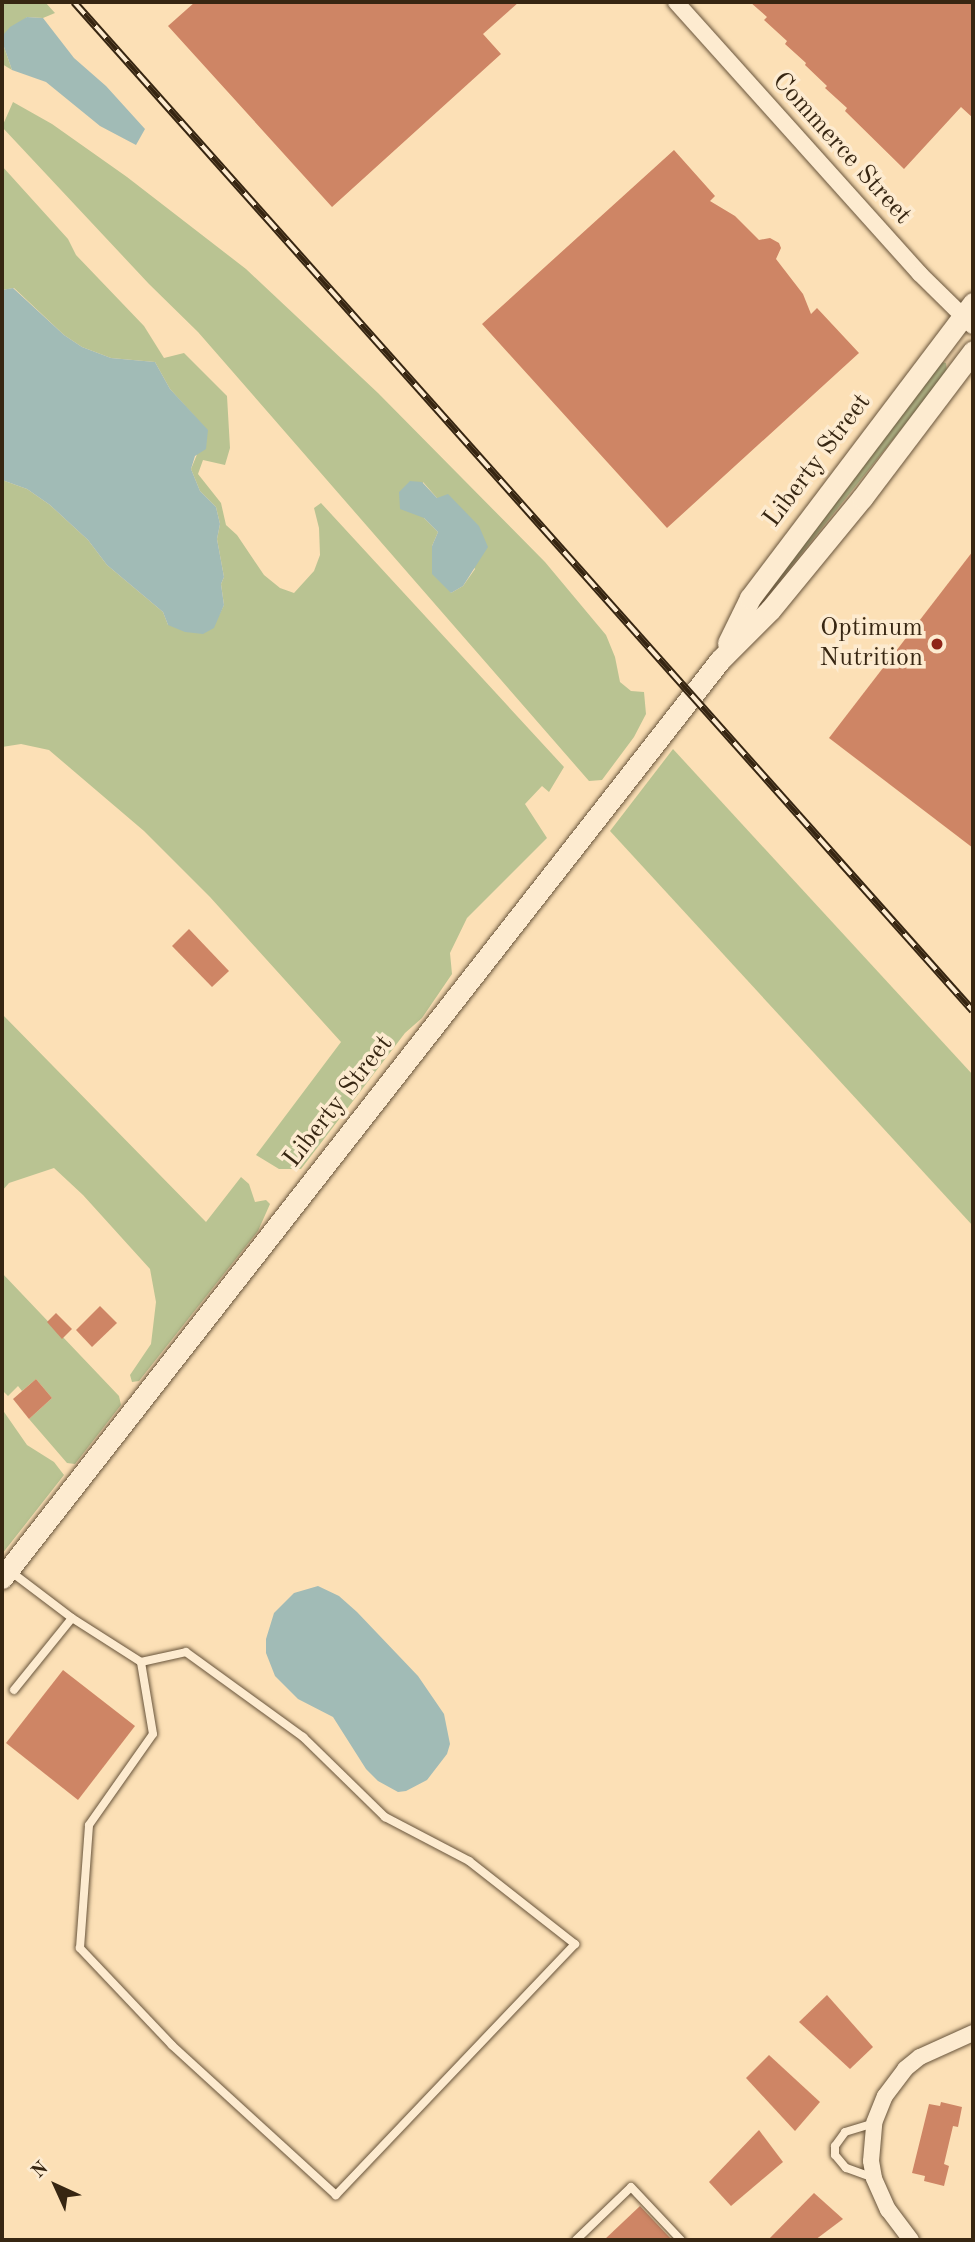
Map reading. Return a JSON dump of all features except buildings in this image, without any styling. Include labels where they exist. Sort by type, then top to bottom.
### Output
[{"type":"street","name":"Commerce Street","points":[[676,2],[920,274],[970,315]]},
{"type":"street","name":"Liberty Street","points":[[720,660],[750,598],[970,315]]},
{"type":"street","name":"Liberty Street","points":[[5,1574],[720,660],[770,610],[862,498],[973,351]]},
{"type":"street","points":[[911,2240],[888,2210],[873,2178],[871,2161],[874,2123],[885,2096],[905,2069],[920,2057],[973,2033]]},
{"type":"lane","points":[[5,1574],[141,1662],[187,1652],[303,1737],[385,1817],[469,1861],[575,1944],[336,2195],[172,2045],[80,1948],[89,1825],[153,1734],[141,1662]]},
{"type":"lane","points":[[14,1690],[72,1618]]},
{"type":"lane","points":[[873,2178],[846,2168],[835,2155],[835,2146],[845,2132],[874,2123]]},
{"type":"lane","points":[[576,2240],[631,2187],[681,2240]]},
{"type":"green space","points":[[2,2],[45,2],[55,13],[43,18],[27,17],[4,47],[12,70],[2,64]]},
{"type":"green space","points":[[13,102],[52,124],[127,177],[246,269],[378,393],[545,562],[606,635],[615,657],[620,682],[631,691],[644,692],[646,714],[634,737],[602,780],[589,781],[198,332],[149,284],[2,127]],"holes":[[[423,482],[437,498],[475,569],[463,586],[451,593],[432,546],[438,532],[424,518]]]},
{"type":"green space","points":[[2,166],[68,239],[76,255],[144,326],[164,358],[184,353],[227,396],[230,448],[225,465],[203,460],[198,474],[221,503],[226,525],[237,535],[264,575],[280,588],[294,593],[314,571],[320,555],[319,528],[314,508],[321,503],[564,767],[549,792],[542,786],[525,804],[547,838],[467,918],[450,953],[452,974],[422,1018],[405,1033],[301,1169],[279,1169],[256,1155],[341,1042],[210,897],[144,831],[49,750],[21,744],[2,747],[2,480],[27,489],[50,505],[88,540],[107,565],[163,612],[168,625],[219,615],[224,605],[221,584],[224,577],[217,539],[220,524],[216,507],[200,491],[191,469],[207,430],[170,389],[155,362],[111,358],[82,347],[64,335],[14,288],[2,290]]},
{"type":"green space","points":[[938,361],[946,363],[947,372],[757,609],[755,607]]},
{"type":"green space","points":[[673,749],[973,1075],[973,1226],[610,831]]},
{"type":"green space","points":[[2,1014],[206,1222],[241,1177],[249,1184],[255,1202],[266,1200],[270,1204],[258,1231],[139,1381],[132,1382],[130,1375],[151,1344],[156,1302],[150,1269],[83,1195],[54,1168],[9,1183],[2,1191]]},
{"type":"green space","points":[[2,1273],[119,1396],[121,1405],[75,1464],[67,1463],[29,1419],[52,1398],[36,1379],[22,1391],[18,1386],[8,1396],[2,1390]]},
{"type":"green space","points":[[2,1409],[27,1445],[54,1462],[64,1475],[2,1554]]},
{"type":"water","points":[[27,17],[43,18],[74,58],[106,86],[145,129],[136,145],[100,126],[46,82],[12,70],[4,47],[4,34]]},
{"type":"water","points":[[13,288],[64,335],[82,347],[111,358],[155,362],[170,389],[208,430],[206,449],[195,456],[191,469],[200,491],[216,507],[220,524],[217,539],[224,577],[221,584],[224,605],[214,628],[203,634],[185,632],[168,625],[163,612],[107,565],[88,540],[50,505],[27,489],[2,480],[2,290]]},
{"type":"water","points":[[410,481],[422,482],[437,498],[448,494],[479,526],[488,547],[463,586],[451,593],[432,574],[432,546],[438,532],[424,518],[400,509],[399,492]]},
{"type":"water","points":[[318,1586],[339,1596],[357,1612],[418,1676],[444,1714],[450,1744],[447,1754],[427,1780],[406,1791],[398,1792],[378,1781],[366,1769],[333,1717],[298,1699],[275,1676],[266,1653],[266,1639],[274,1613],[294,1593]]},
{"type":"railway","points":[[74,2],[973,1011]]},
{"type":"place","name":"Optimum Nutrition","points":[[937,644]]}]
